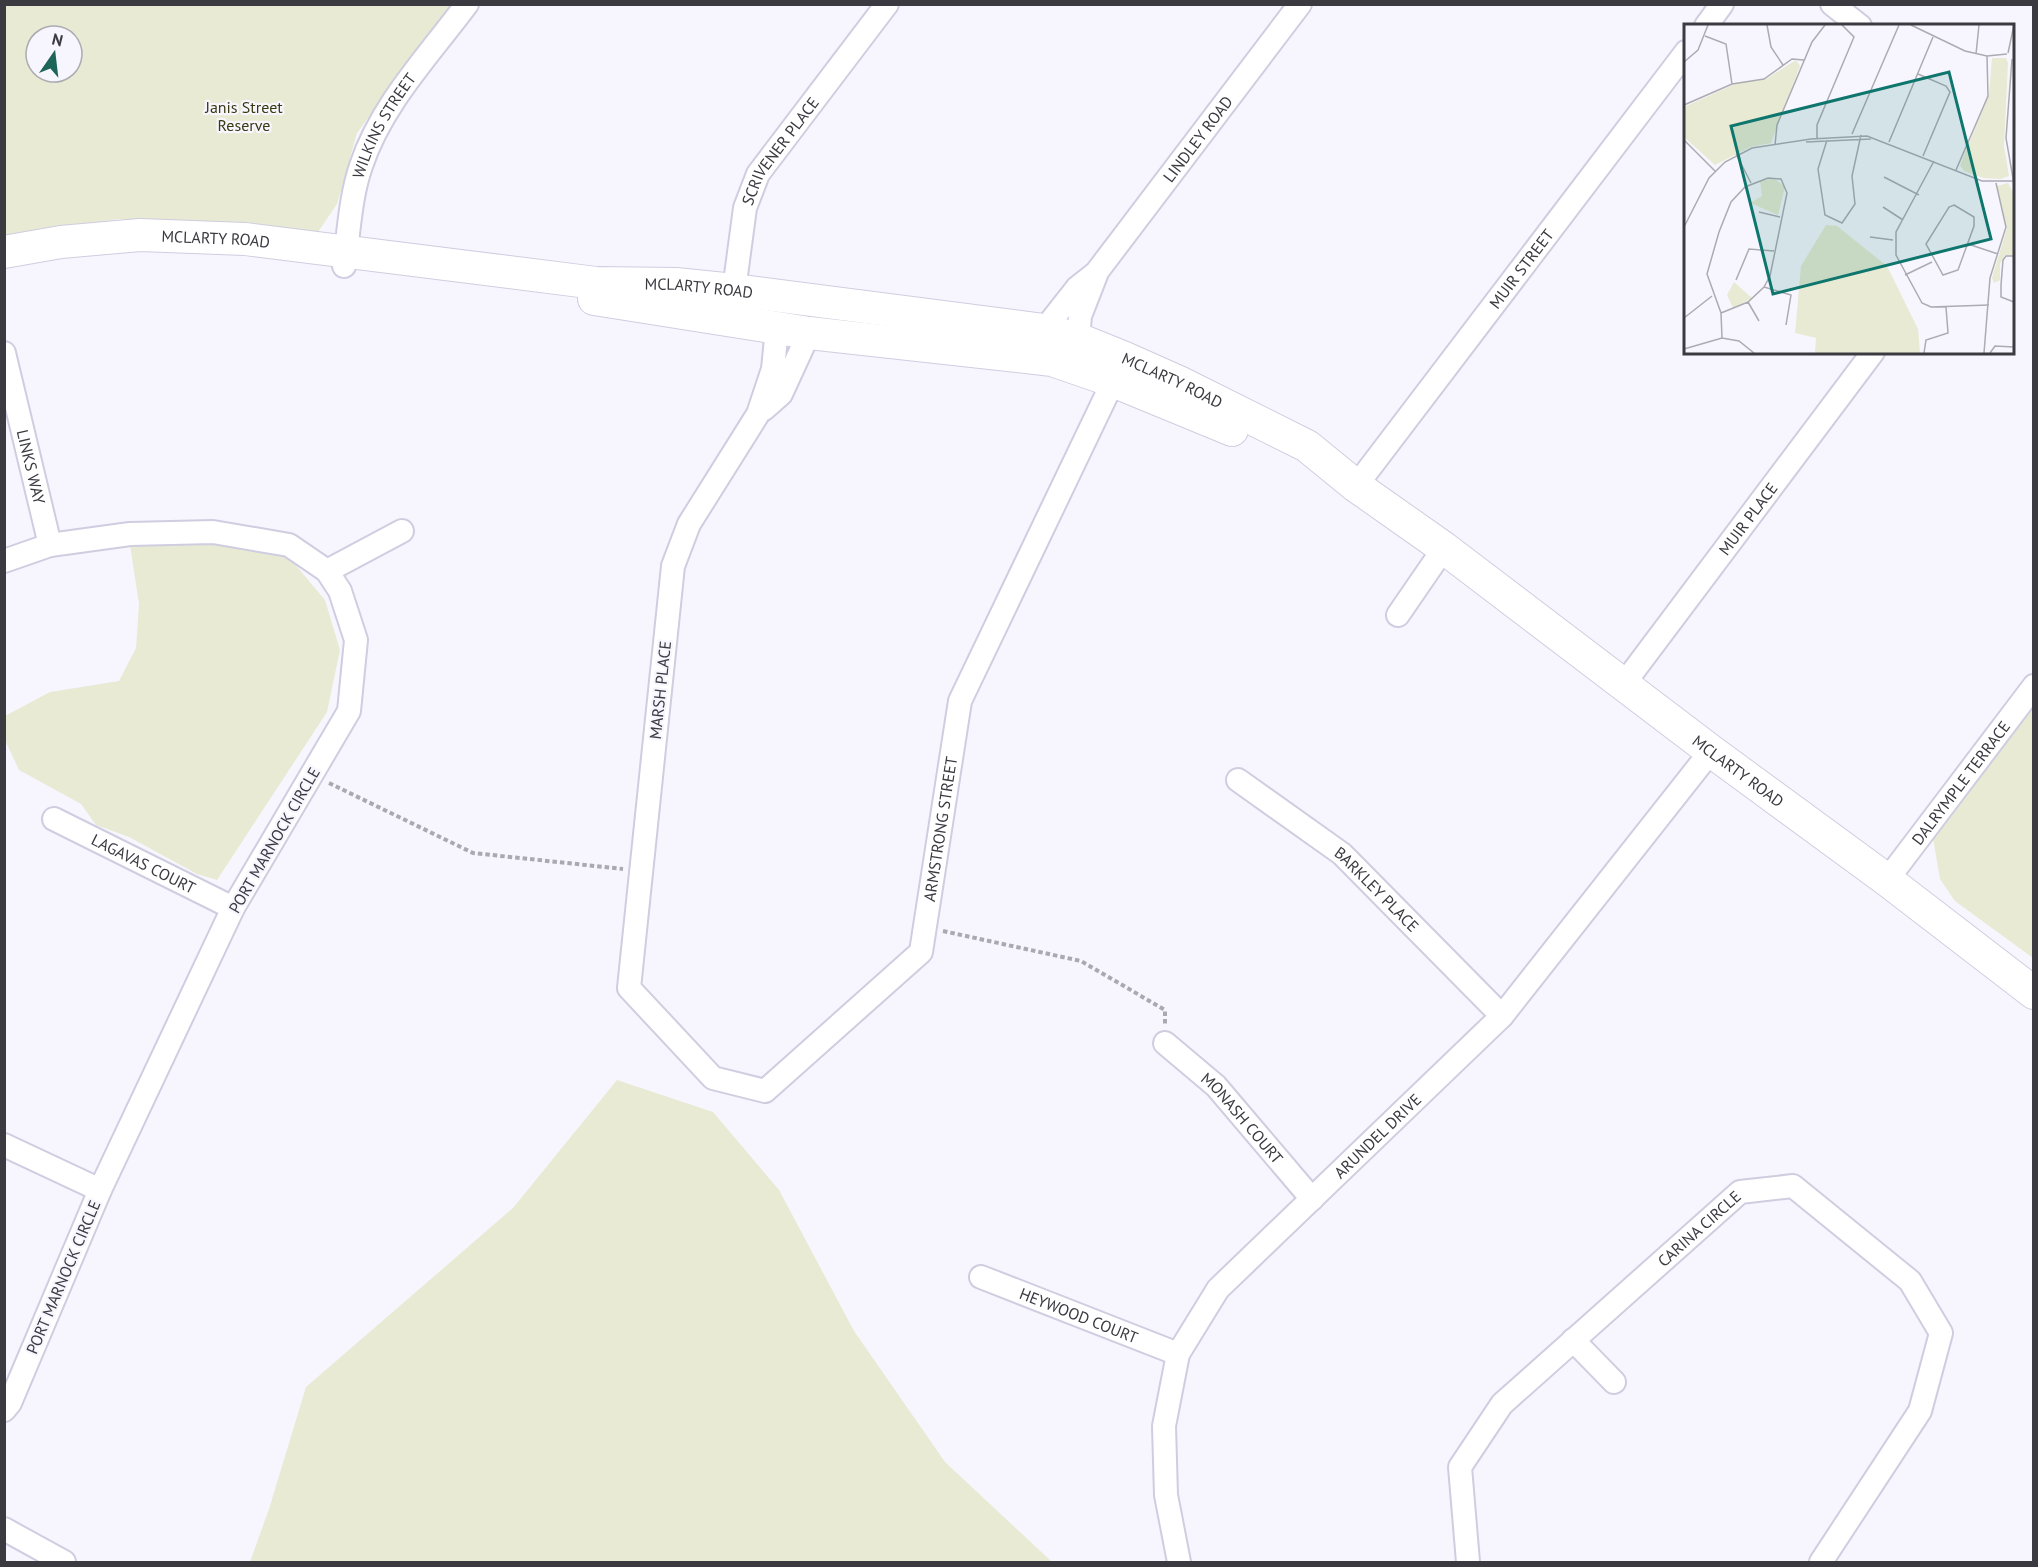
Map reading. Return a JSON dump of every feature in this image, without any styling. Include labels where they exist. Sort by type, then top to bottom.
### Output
[{"type":"street","name":"WILKINS STREET","points":[[345,260],[357,178],[372,140],[383,118],[467,4]]},
{"type":"street","name":"SCRIVENER PLACE","points":[[730,321],[745,208],[758,174],[887,4]]},
{"type":"street","name":"LINDLEY ROAD","points":[[1059,341],[1077,288],[1096,273],[1300,4]]},
{"type":"street","points":[[1707,24],[1722,4]]},
{"type":"street","points":[[1832,4],[1857,24]]},
{"type":"street","name":"MUIR STREET","points":[[1356,486],[1684,55]]},
{"type":"street","name":"MCLARTY ROAD","points":[[4,252],[62,242],[140,235],[245,239],[345,260],[793,330],[1059,341]]},
{"type":"street","name":"MCLARTY ROAD","points":[[4,268],[48,258],[133,250],[193,250],[345,260],[596,283],[676,284],[800,298],[1059,341],[1119,370],[1179,382],[1307,446],[1356,486],[1444,548],[2034,993]]},
{"type":"street","name":"LINDLEY ROAD","points":[[1059,341],[1080,316],[1096,273]]},
{"type":"street","points":[[793,330],[800,298]]},
{"type":"street","name":"MARSH PLACE","points":[[758,414],[781,394],[793,330]]},
{"type":"street","name":"MARSH PLACE","points":[[629,988],[673,566],[689,524],[758,414],[773,369],[793,330]]},
{"type":"street","name":"LINKS WAY","points":[[4,353],[50,545]]},
{"type":"street","name":"MUIR PLACE","points":[[1623,685],[1871,354]]},
{"type":"street","name":"ARMSTRONG STREET","points":[[629,988],[713,1078],[765,1091],[921,951],[960,701],[1119,370]]},
{"type":"street","points":[[327,571],[402,531]]},
{"type":"street","name":"PORT MARNOCK CIRCLE","points":[[4,561],[50,545],[130,534],[213,532],[288,545],[327,571],[340,591],[356,640],[349,711],[233,908],[100,1190],[10,1403],[4,1410]]},
{"type":"street","points":[[1398,615],[1444,548]]},
{"type":"street","name":"DALRYMPLE TERRACE","points":[[1887,880],[2034,686]]},
{"type":"street","name":"ARUNDEL DRIVE","points":[[1179,1563],[1166,1495],[1164,1426],[1178,1354],[1218,1289],[1502,1016],[1711,751]]},
{"type":"street","name":"BARKLEY PLACE","points":[[1239,780],[1342,854],[1502,1016]]},
{"type":"street","name":"LAGAVAS COURT","points":[[54,819],[233,908]]},
{"type":"street","name":"MONASH COURT","points":[[1165,1043],[1216,1086],[1312,1199]]},
{"type":"street","points":[[4,1145],[100,1190]]},
{"type":"street","name":"CARINA CIRCLE","points":[[1468,1563],[1460,1467],[1502,1404],[1740,1192],[1793,1186],[1910,1281],[1941,1334],[1920,1411],[1828,1560]]},
{"type":"street","name":"HEYWOOD COURT","points":[[981,1277],[1178,1354]]},
{"type":"street","points":[[1573,1340],[1614,1382]]},
{"type":"street","points":[[4,1530],[64,1563]]},
{"type":"path","points":[[312,774],[473,853],[641,872]]},
{"type":"path","points":[[924,927],[1081,961],[1165,1010],[1165,1043]]},
{"type":"green space","name":"Janis Street Reserve","points":[[4,5],[452,5],[357,133],[337,204],[318,232],[118,219],[5,238]]},
{"type":"green space","points":[[147,540],[264,546],[293,562],[325,600],[340,650],[327,712],[217,880],[197,874],[129,837],[96,825],[81,804],[19,770],[5,740],[5,716],[50,692],[119,681],[136,648],[139,604],[130,545]]},
{"type":"green space","points":[[2033,705],[2033,958],[1955,901],[1940,879],[1933,838]]},
{"type":"green space","points":[[617,1080],[713,1112],[779,1190],[854,1331],[945,1462],[1052,1562],[250,1562],[269,1509],[306,1387],[513,1208]]}]
